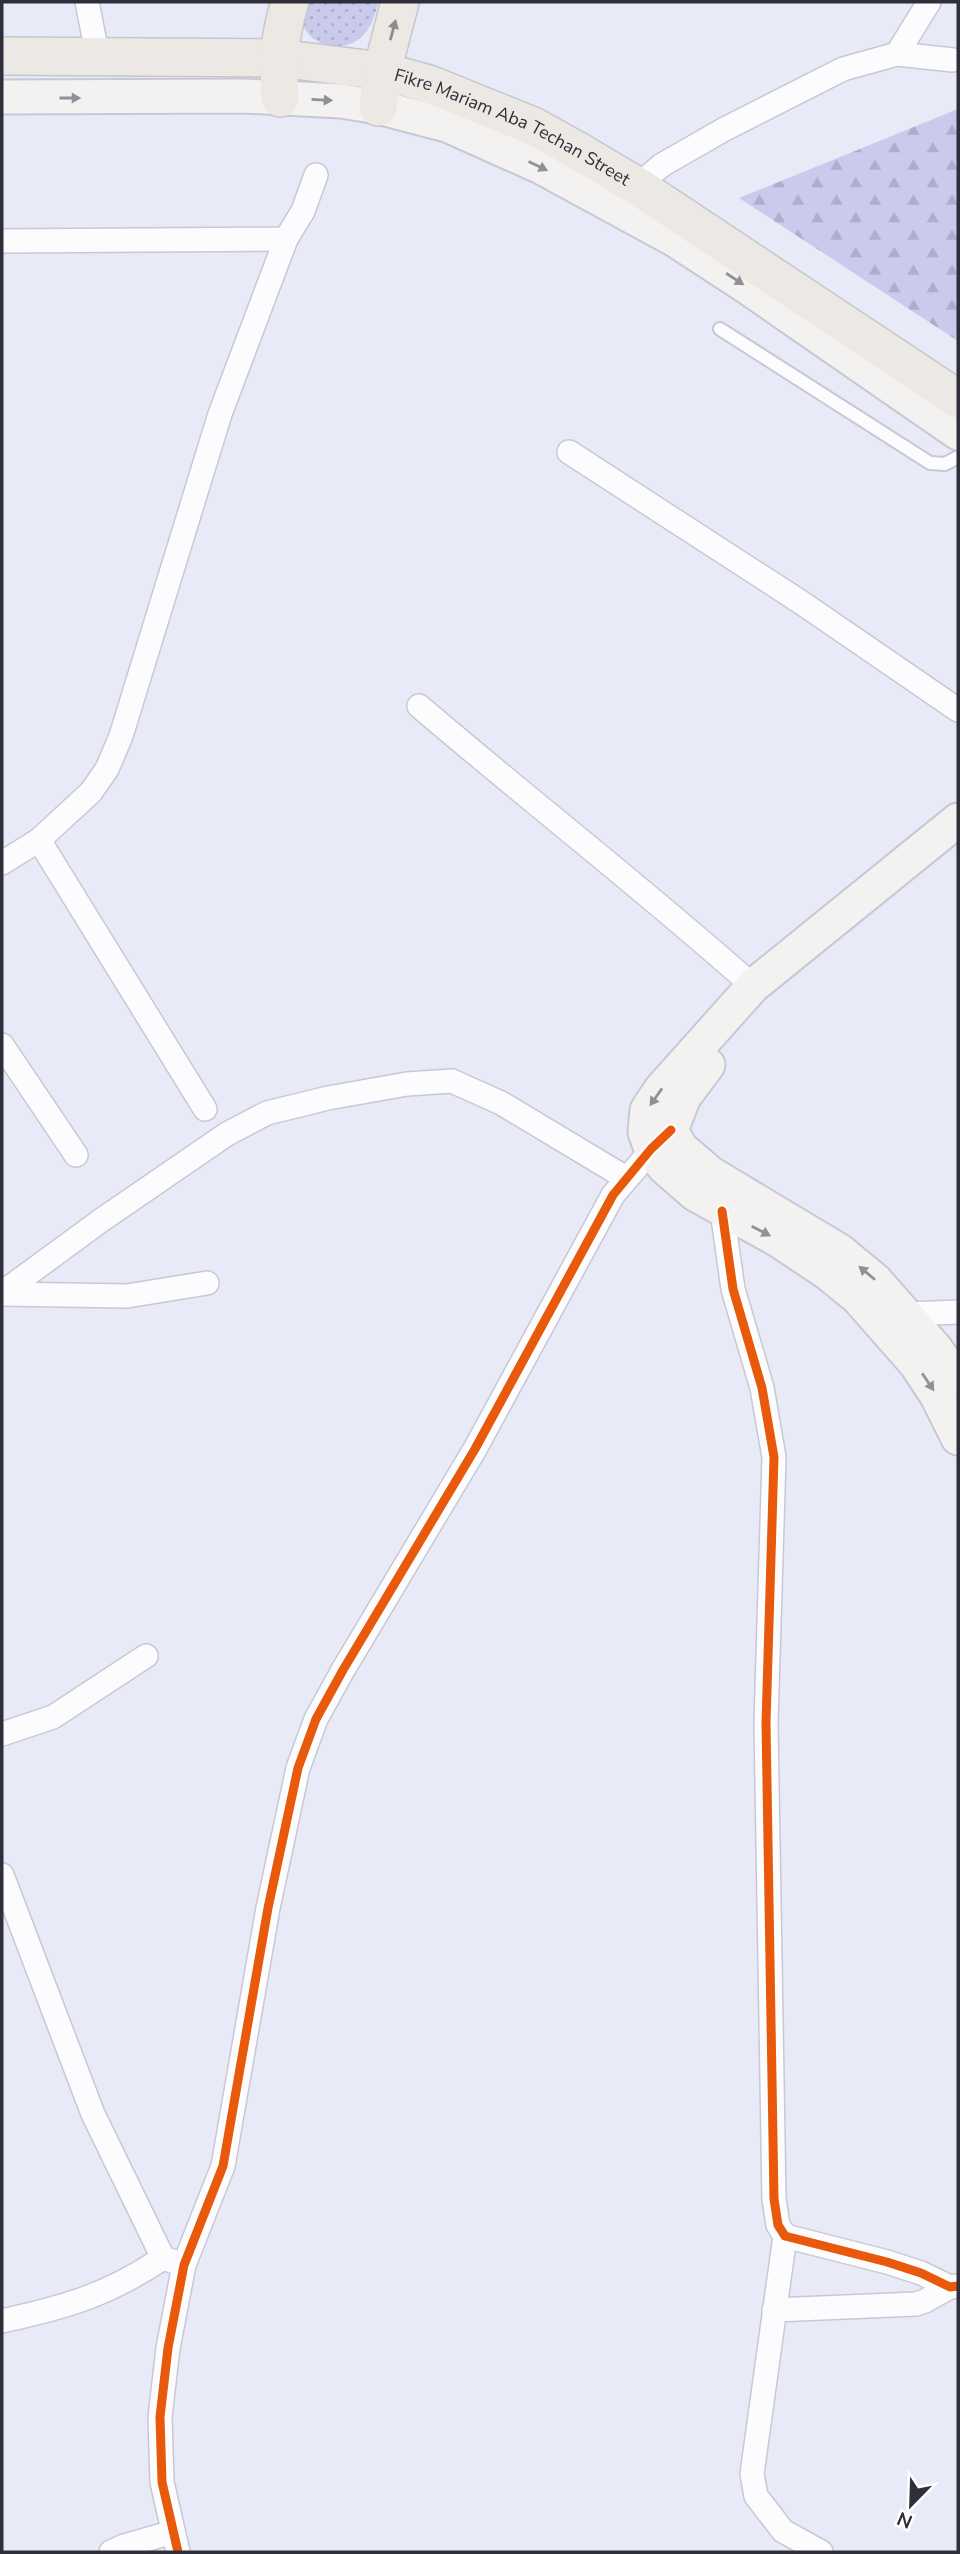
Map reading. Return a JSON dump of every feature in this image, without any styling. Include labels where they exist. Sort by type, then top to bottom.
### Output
[{"type":"main road","points":[[280,98],[278,58],[282,29],[290,2]]},
{"type":"main road","points":[[380,89],[400,2]]},
{"type":"main road","name":"Fikre Mariam Aba Techan Street","points":[[2,56],[278,58],[380,89],[429,85],[533,126],[637,186],[958,399]]},
{"type":"main road","points":[[2,97],[243,96],[341,102],[380,89],[447,125],[541,167],[675,240],[958,433]]},
{"type":"main road","points":[[958,820],[753,986],[681,1066],[647,1110],[645,1132],[681,1148],[710,1173],[840,1251],[875,1280],[907,1314],[958,1381]]},
{"type":"main road","points":[[958,847],[769,1000],[736,1032],[684,1097],[661,1139],[664,1167],[695,1194],[778,1240],[826,1272],[858,1298],[916,1364],[937,1396],[958,1437]]},
{"type":"street","points":[[87,2],[98,58]]},
{"type":"street","points":[[897,54],[929,2]]},
{"type":"street","points":[[637,186],[662,165],[843,69],[897,54],[953,60]]},
{"type":"street","points":[[2,863],[39,840],[91,792],[107,769],[121,736],[220,414],[286,239],[303,211],[316,175]]},
{"type":"street","points":[[2,241],[286,239]]},
{"type":"street","points":[[569,452],[802,603],[958,710]]},
{"type":"street","points":[[419,706],[636,884],[753,986]]},
{"type":"street","points":[[39,840],[205,1109]]},
{"type":"street","points":[[2,1045],[76,1156]]},
{"type":"street","points":[[2,1293],[103,1219],[227,1134],[267,1113],[341,1096],[407,1084],[452,1081],[500,1103],[626,1178]]},
{"type":"street","points":[[111,2552],[124,2546],[176,2542],[162,2482],[160,2417],[174,2262],[223,2166],[268,1908],[298,1768],[316,1719],[475,1449],[613,1195],[661,1139]]},
{"type":"street","points":[[722,1211],[733,1289],[762,1388],[774,1457],[766,1751],[774,2199],[778,2225],[785,2236],[752,2474],[756,2497],[783,2531],[821,2552]]},
{"type":"street","points":[[2,1293],[127,1296],[207,1283]]},
{"type":"street","points":[[907,1314],[958,1312]]},
{"type":"street","points":[[2,1734],[53,1717],[146,1656]]},
{"type":"street","points":[[2,1875],[93,2114],[174,2262]]},
{"type":"street","points":[[785,2236],[887,2262],[954,2287]]},
{"type":"street","points":[[2,2321],[57,2308],[107,2291],[174,2262]]},
{"type":"street","points":[[774,2310],[916,2304],[954,2287]]},
{"type":"lane","points":[[720,329],[930,463],[945,464],[958,457]]},
{"type":"green space","points":[[302,2],[379,2],[370,25],[359,39],[351,44],[332,46],[323,44],[308,33],[302,21]]},
{"type":"green space","points":[[958,109],[958,341],[739,198]]},
{"type":"cycle path","points":[[178,2552],[162,2482],[160,2417],[168,2348],[184,2265],[223,2166],[268,1908],[298,1768],[316,1719],[475,1449],[613,1195],[651,1149],[671,1130]]},
{"type":"cycle path","points":[[722,1211],[733,1289],[762,1388],[774,1457],[766,1723],[774,2199],[778,2225],[785,2236],[887,2262],[921,2273],[950,2287],[958,2286]]}]
